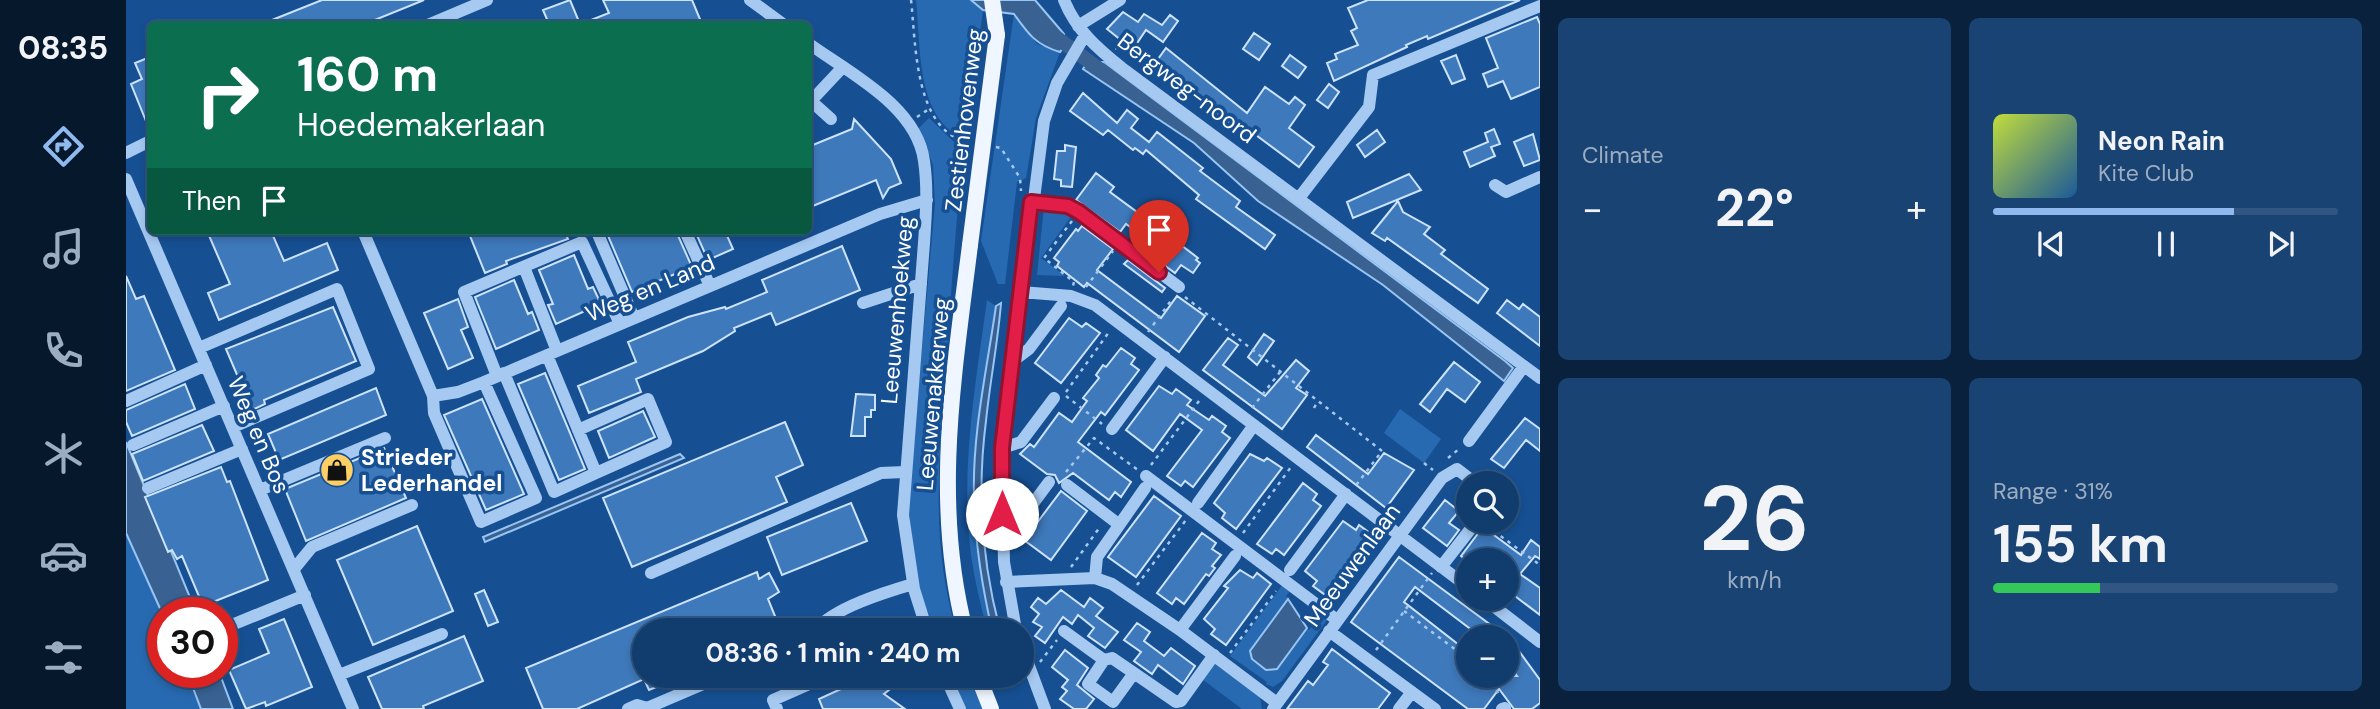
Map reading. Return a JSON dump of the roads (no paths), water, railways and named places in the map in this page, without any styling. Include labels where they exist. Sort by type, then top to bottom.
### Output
[{"type":"main road","points":[[992,0],[997,35]]},
{"type":"main road","name":"Zestienhovenweg","points":[[970,245],[1003,0]]},
{"type":"main road","name":"Leeuwenakkerweg","points":[[962,618],[952,568],[946,477],[970,245]]},
{"type":"main road","points":[[983,688],[991,709]]},
{"type":"street","points":[[437,21],[487,0]]},
{"type":"street","points":[[750,0],[769,20]]},
{"type":"street","name":"Bergweg-noord","points":[[1064,0],[1082,31],[1122,68],[1299,198],[1522,369],[1540,378]]},
{"type":"street","points":[[1014,618],[1006,582],[1002,537],[1002,448],[1031,202],[1044,121],[1051,98],[1082,31],[1120,0]]},
{"type":"street","points":[[1299,198],[1369,107],[1373,75],[1540,6]]},
{"type":"street","name":"Leeuwenhoekweg","points":[[812,46],[889,102],[909,123],[924,158],[927,200],[905,472],[904,515],[913,584],[923,618]]},
{"type":"street","points":[[812,98],[842,68]]},
{"type":"street","points":[[812,102],[831,119]]},
{"type":"street","points":[[126,134],[129,151],[147,142]]},
{"type":"street","points":[[1495,185],[1506,192],[1540,177]]},
{"type":"street","name":"Weg en Bos","points":[[126,178],[147,227]]},
{"type":"street","name":"Weg en Land","points":[[433,396],[458,392],[484,382],[880,214],[927,200]]},
{"type":"street","points":[[1031,202],[1068,206],[1079,212],[1179,288]]},
{"type":"street","name":"Weg en Bos","points":[[150,235],[353,709]]},
{"type":"street","points":[[365,235],[433,396],[434,413],[481,522],[536,498],[484,382]]},
{"type":"street","points":[[598,235],[634,318]]},
{"type":"street","points":[[687,235],[710,286]]},
{"type":"street","points":[[578,430],[648,399],[666,442],[554,492],[464,292],[582,242],[620,324]]},
{"type":"street","points":[[524,267],[578,430],[596,473]]},
{"type":"street","points":[[863,303],[921,284]]},
{"type":"street","points":[[199,348],[337,289],[369,369],[233,427]]},
{"type":"street","points":[[1021,292],[1070,300],[1117,321],[1456,578]]},
{"type":"street","points":[[1013,361],[1028,349],[1070,300]]},
{"type":"street","points":[[1112,429],[1165,357]]},
{"type":"street","points":[[126,401],[206,366]]},
{"type":"street","points":[[1469,441],[1522,369]]},
{"type":"street","points":[[1002,448],[1021,442],[1059,396]]},
{"type":"street","points":[[133,445],[223,405]]},
{"type":"street","points":[[1195,507],[1250,421]]},
{"type":"street","points":[[260,490],[385,438]]},
{"type":"street","points":[[148,488],[242,449]]},
{"type":"street","name":"Meeuwenlaan","points":[[1275,706],[1400,536],[1439,475],[1457,469],[1460,471]]},
{"type":"street","points":[[651,573],[881,473],[905,472]]},
{"type":"street","points":[[1095,578],[1097,557],[1113,520],[1145,479],[1195,507],[1235,550],[1287,575],[1369,660],[1435,709]]},
{"type":"street","points":[[1002,537],[1014,529],[1058,483],[1113,520]]},
{"type":"street","points":[[1287,575],[1346,494]]},
{"type":"street","points":[[294,569],[312,547],[412,505]]},
{"type":"street","points":[[1440,566],[1466,534]]},
{"type":"street","points":[[1180,630],[1235,550]]},
{"type":"street","points":[[1006,582],[1095,578],[1130,595],[1180,630],[1275,706]]},
{"type":"street","points":[[828,618],[887,592],[913,584]]},
{"type":"street","points":[[238,623],[305,596]]},
{"type":"street","points":[[1500,611],[1540,642]]},
{"type":"street","points":[[1064,631],[1104,660]]},
{"type":"street","points":[[339,676],[442,634]]},
{"type":"street","points":[[1134,673],[1113,702],[1088,684],[1104,660],[1112,658],[1134,673],[1176,702],[1181,701],[1219,659]]},
{"type":"street","points":[[1034,681],[1045,709]]},
{"type":"street","points":[[628,709],[637,705],[647,708],[694,688]]},
{"type":"street","points":[[777,709],[773,700],[800,688]]},
{"type":"street","points":[[950,688],[960,709]]},
{"type":"street","points":[[1399,709],[1412,692]]},
{"type":"waterway","points":[[1049,32],[1106,74]]},
{"type":"place","name":"Strieder Lederhandel","points":[[337,470]]}]
